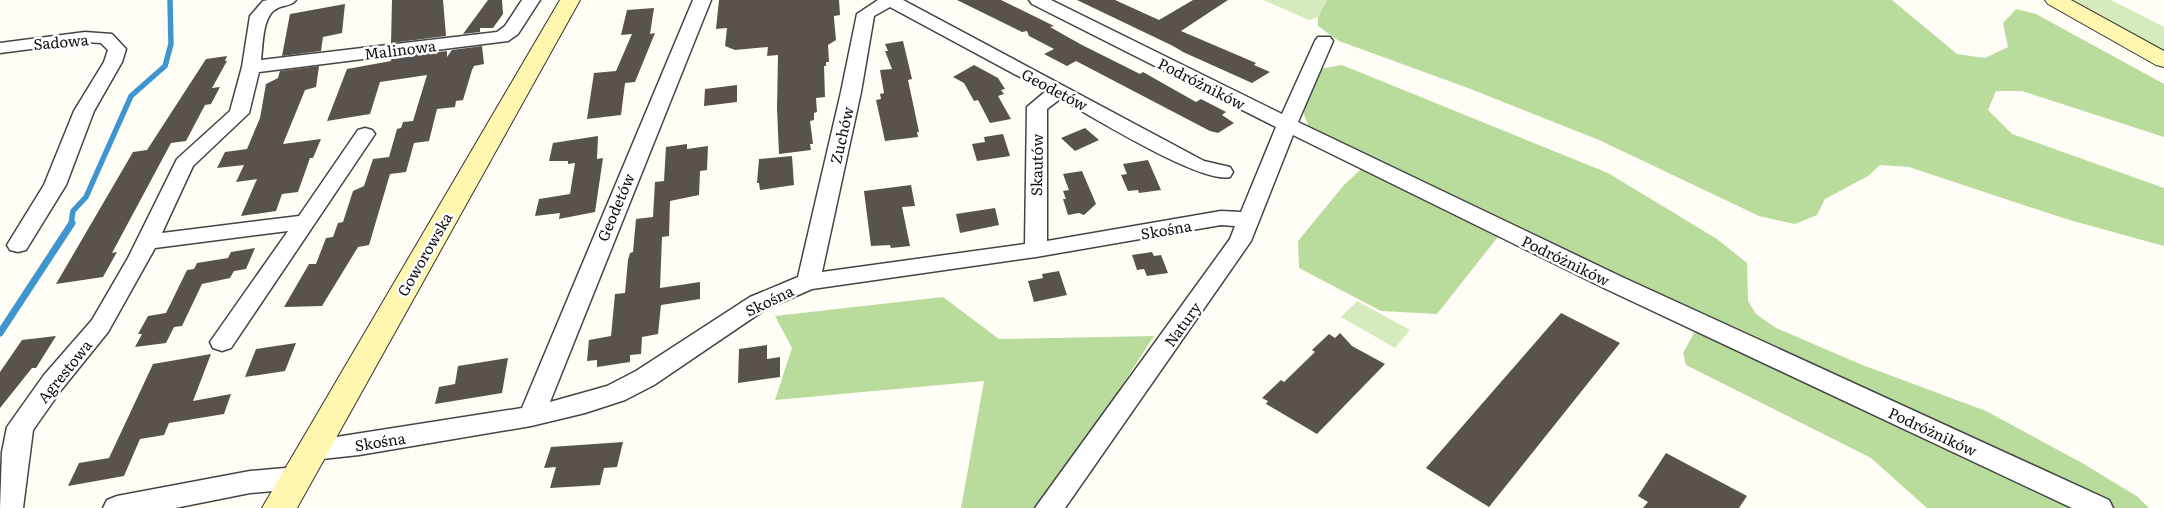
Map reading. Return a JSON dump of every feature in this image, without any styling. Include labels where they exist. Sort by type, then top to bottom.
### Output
[{"type":"street","name":"Malinowa","points":[[251,67],[502,37],[512,30],[531,0]]},
{"type":"street","name":"Goworowska","points":[[279,508],[570,0]]},
{"type":"street","name":"Geodetów","points":[[531,416],[702,0]]},
{"type":"street","name":"Geodetów","points":[[890,0],[1197,165],[1223,172]]},
{"type":"street","name":"Zuchów","points":[[808,282],[851,92],[866,14],[890,0]]},
{"type":"street","name":"Podróżników","points":[[1038,0],[1287,125],[1614,283],[2099,508]]},
{"type":"street","points":[[2055,0],[2161,58]]},
{"type":"street","name":"Agrestowa","points":[[9,508],[15,473],[15,452],[20,427],[52,382],[76,357],[100,326],[147,242],[184,163],[240,110],[251,67],[259,16],[265,8],[282,1]]},
{"type":"street","name":"Sadowa","points":[[0,48],[85,37],[106,38],[117,49],[113,62],[84,111],[55,185],[18,246]]},
{"type":"street","name":"Natury","points":[[1049,508],[1240,241],[1247,220],[1324,41]]},
{"type":"street","name":"Skautów","points":[[1036,250],[1037,107],[1059,91]]},
{"type":"street","points":[[222,342],[365,134]]},
{"type":"street","name":"Skośna","points":[[313,449],[359,445],[531,416],[585,403],[616,393],[645,378],[758,303],[808,282],[1036,250],[1221,218],[1247,220]]},
{"type":"street","points":[[147,242],[306,222]]},
{"type":"street","points":[[117,508],[250,482],[296,478]]},
{"type":"green space","points":[[1263,0],[1327,0],[1318,17],[1309,20]]},
{"type":"green space","points":[[1327,0],[1892,0],[1957,54],[1985,58],[2008,47],[2003,23],[2016,9],[2036,14],[2164,84],[2164,137],[2022,91],[1996,91],[1988,110],[2012,134],[2164,188],[2164,246],[2066,219],[1909,167],[1880,165],[1868,176],[1825,199],[1817,215],[1795,224],[1759,216],[1599,140],[1468,88],[1339,41],[1318,26],[1318,17]]},
{"type":"green space","points":[[2064,0],[2111,0],[2164,27],[2164,50]]},
{"type":"green space","points":[[1342,65],[1608,173],[1717,239],[1747,263],[1748,301],[1756,314],[1776,328],[1860,364],[1986,411],[2084,464],[2138,497],[2149,508],[1927,508],[1871,458],[1686,365],[1683,353],[1698,326],[1687,308],[1525,230],[1501,233],[1437,314],[1381,311],[1299,268],[1298,241],[1344,185],[1361,169],[1361,153],[1309,127],[1303,112],[1319,69]]},
{"type":"green space","points":[[943,297],[999,339],[1154,336],[1073,461],[1036,508],[961,508],[984,381],[775,400],[792,348],[775,316]]},
{"type":"green space","points":[[1357,301],[1410,330],[1395,348],[1341,317]]},
{"type":"building","points":[[392,0],[443,0],[446,36],[391,43]]},
{"type":"building","points":[[488,0],[502,0],[503,14],[493,28],[480,28],[480,32],[463,34]]},
{"type":"building","points":[[719,0],[839,0],[840,15],[834,16],[836,40],[828,45],[829,62],[826,62],[826,66],[824,66],[825,97],[816,98],[817,112],[814,113],[814,120],[810,121],[813,144],[810,144],[811,150],[779,154],[777,109],[778,55],[767,56],[768,47],[735,50],[725,46],[727,28],[716,29]]},
{"type":"building","points":[[957,0],[1001,0],[1054,26],[1050,27],[1082,45],[1140,74],[1143,72],[1196,102],[1201,99],[1226,112],[1222,115],[1234,123],[1218,133],[1210,131],[1076,61],[1067,66],[1044,54],[1054,49],[1029,36],[1027,31],[1022,32]]},
{"type":"building","points":[[1077,0],[1115,0],[1159,20],[1193,0],[1228,0],[1181,31],[1256,63],[1254,65],[1270,72],[1252,83],[1183,52]]},
{"type":"building","points":[[345,4],[342,33],[323,37],[321,51],[282,56],[290,14]]},
{"type":"building","points":[[654,8],[650,34],[655,33],[635,82],[625,83],[621,115],[587,119],[594,73],[616,71],[632,34],[621,35],[627,10]]},
{"type":"building","points":[[903,41],[912,79],[908,80],[919,132],[917,132],[918,137],[885,141],[876,100],[881,99],[880,94],[884,93],[880,70],[892,69],[885,51],[888,51],[885,44]]},
{"type":"building","points":[[482,46],[484,64],[474,66],[463,100],[456,101],[455,107],[437,109],[429,141],[414,143],[406,172],[390,174],[369,245],[358,247],[322,306],[284,307],[309,264],[316,264],[326,238],[333,237],[338,223],[343,222],[353,191],[364,186],[373,159],[389,157],[397,129],[401,128],[403,122],[413,121],[427,75],[380,82],[370,114],[327,121],[347,69],[391,61],[391,57],[447,51],[447,57],[452,50]]},
{"type":"building","points":[[227,56],[225,61],[227,61],[212,88],[220,87],[211,104],[205,105],[186,141],[171,143],[112,253],[117,252],[103,277],[56,284],[133,152],[147,150],[206,59]]},
{"type":"building","points":[[974,65],[998,78],[1005,89],[1001,90],[1004,94],[998,96],[1011,119],[990,123],[978,100],[974,101],[964,83],[953,77]]},
{"type":"building","points":[[319,66],[316,87],[305,90],[283,144],[321,139],[313,158],[310,158],[298,192],[282,194],[276,211],[241,216],[257,179],[236,182],[244,165],[217,168],[225,152],[247,149],[260,118],[266,84],[278,78],[280,71]]},
{"type":"building","points":[[737,85],[737,102],[704,106],[705,89]]},
{"type":"building","points":[[1085,128],[1099,140],[1075,151],[1061,138]]},
{"type":"building","points":[[1003,134],[1010,156],[977,161],[972,144],[985,142],[984,137]]},
{"type":"building","points":[[598,136],[597,159],[603,158],[595,212],[559,219],[560,213],[535,216],[539,199],[570,194],[575,163],[568,164],[568,161],[549,161],[553,143]]},
{"type":"building","points":[[687,144],[687,149],[708,146],[707,170],[700,171],[699,195],[670,201],[669,236],[662,237],[660,288],[700,282],[700,299],[661,305],[658,334],[642,337],[641,354],[630,355],[630,362],[597,367],[597,360],[587,361],[589,340],[611,336],[615,294],[625,293],[628,260],[630,253],[633,252],[636,219],[653,217],[655,182],[664,181],[666,147]]},
{"type":"building","points":[[792,156],[794,185],[760,190],[759,183],[757,183],[759,159]]},
{"type":"building","points":[[1148,160],[1161,190],[1139,193],[1138,190],[1128,191],[1121,175],[1127,174],[1123,164]]},
{"type":"building","points":[[1082,171],[1096,204],[1084,215],[1079,213],[1068,215],[1063,199],[1066,199],[1063,191],[1069,190],[1063,174]]},
{"type":"building","points":[[911,185],[915,206],[902,207],[910,246],[891,248],[890,245],[871,246],[864,191]]},
{"type":"building","points":[[995,208],[999,225],[960,233],[956,214]]},
{"type":"building","points":[[255,248],[246,269],[234,271],[230,278],[202,284],[182,326],[174,327],[166,343],[135,347],[142,334],[138,334],[148,316],[166,313],[187,270],[194,269],[197,263],[228,258],[231,252]]},
{"type":"building","points":[[1152,252],[1154,256],[1161,255],[1168,273],[1147,276],[1144,269],[1137,270],[1132,255]]},
{"type":"building","points":[[1059,271],[1067,295],[1034,302],[1028,281],[1043,278],[1042,274]]},
{"type":"building","points":[[1561,313],[1620,343],[1489,507],[1426,468]]},
{"type":"building","points":[[1340,333],[1352,346],[1385,364],[1317,434],[1266,404],[1268,401],[1262,398],[1281,380],[1284,382],[1315,352],[1312,350],[1329,334],[1335,338]]},
{"type":"building","points":[[56,336],[36,368],[32,368],[0,408],[0,372],[22,340]]},
{"type":"building","points":[[296,343],[285,371],[245,377],[256,349]]},
{"type":"building","points":[[767,345],[767,359],[780,357],[780,377],[738,383],[739,349]]},
{"type":"building","points":[[211,354],[193,401],[231,394],[224,414],[169,423],[164,435],[140,439],[124,476],[68,486],[79,463],[109,458],[153,364]]},
{"type":"building","points":[[508,358],[502,393],[435,404],[439,387],[455,384],[458,366]]},
{"type":"building","points":[[623,442],[617,467],[604,468],[600,485],[550,488],[556,467],[544,468],[551,447]]},
{"type":"building","points":[[1666,453],[1747,496],[1739,508],[1643,508],[1648,502],[1638,496]]},
{"type":"waterway","points":[[71,224],[73,211],[86,197],[131,96],[165,66],[171,44],[170,0]]},
{"type":"waterway","points":[[0,333],[72,223]]}]
